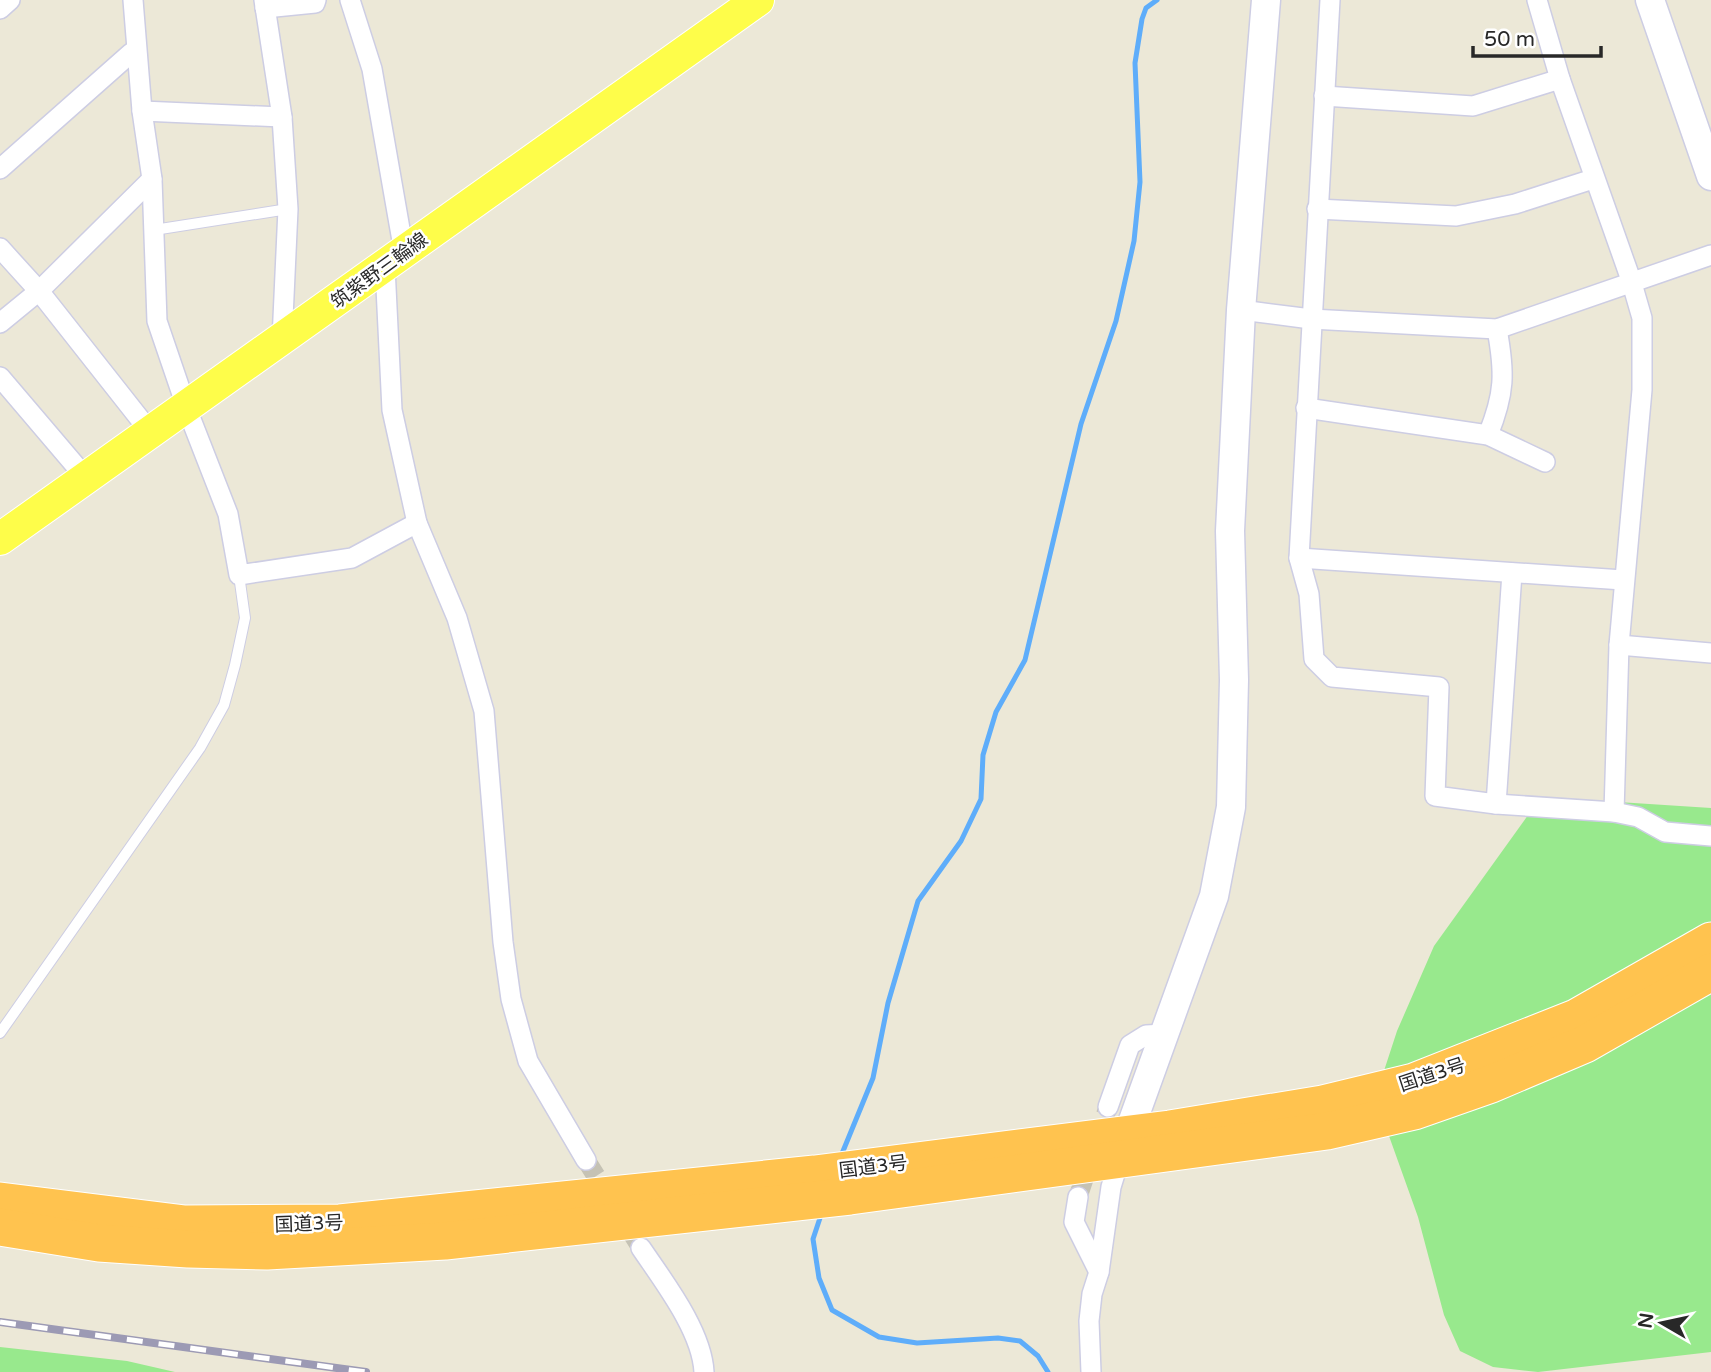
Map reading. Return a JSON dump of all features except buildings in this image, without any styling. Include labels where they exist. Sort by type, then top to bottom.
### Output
[{"type":"highway","name":"国道3号","points":[[0,1227],[106,1229],[185,1224],[445,1241],[855,1182],[1118,1134],[1323,1104],[1415,1082],[1576,1018],[1711,940]]},
{"type":"highway","name":"国道3号","points":[[1118,1134],[1327,1131],[1414,1111],[1491,1084],[1585,1044],[1711,972]]},
{"type":"highway","points":[[0,1182],[87,1201],[106,1229],[0,1240]]},
{"type":"highway","name":"国道3号","points":[[0,1201],[106,1229],[136,1246],[267,1251],[339,1235]]},
{"type":"main road","name":"筑紫野三輪線","points":[[0,539],[187,409],[758,0]]},
{"type":"street","points":[[0,9],[10,0]]},
{"type":"street","points":[[134,0],[142,111],[152,179],[157,321],[187,409],[228,514],[239,575],[352,558],[417,523]]},
{"type":"street","points":[[282,340],[288,209],[282,117],[264,4],[315,3],[316,0]]},
{"type":"street","points":[[351,0],[372,69],[394,259],[392,410],[417,523],[457,618],[484,710],[503,942],[511,999],[528,1061],[586,1160]]},
{"type":"street","points":[[1091,1372],[1089,1321],[1092,1294],[1099,1272],[1118,1134],[1165,1034],[1214,896],[1231,807],[1234,680],[1230,531],[1241,310],[1266,0]]},
{"type":"street","points":[[1330,0],[1299,558],[1309,594],[1314,659],[1332,677],[1439,687],[1435,796],[1496,804],[1614,812],[1638,817],[1665,832],[1711,836]]},
{"type":"street","points":[[1537,0],[1593,179],[1632,280],[1642,318],[1642,390],[1619,645],[1614,812]]},
{"type":"street","points":[[1650,0],[1711,176]]},
{"type":"street","points":[[0,169],[131,53]]},
{"type":"street","points":[[1324,96],[1473,107],[1560,79]]},
{"type":"street","points":[[142,111],[282,117]]},
{"type":"street","points":[[0,323],[39,291],[152,179]]},
{"type":"street","points":[[1317,209],[1456,216],[1515,204],[1593,179]]},
{"type":"street","points":[[0,248],[39,291],[151,432]]},
{"type":"street","points":[[1241,310],[1311,319],[1497,329],[1632,280],[1711,255]]},
{"type":"street","points":[[1488,435],[1502,400],[1504,369],[1497,329]]},
{"type":"street","points":[[0,377],[86,478]]},
{"type":"street","points":[[1306,408],[1488,435],[1545,462]]},
{"type":"street","points":[[1299,558],[1623,580]]},
{"type":"street","points":[[1496,804],[1512,573]]},
{"type":"street","points":[[1619,645],[1711,653]]},
{"type":"street","points":[[1078,1197],[1074,1223],[1099,1272]]},
{"type":"street","points":[[641,1248],[675,1298],[703,1358],[704,1372]]},
{"type":"lane","points":[[154,230],[288,209]]},
{"type":"lane","points":[[0,1033],[162,804],[200,748],[224,705],[245,618],[239,575]]},
{"type":"green space","points":[[1541,797],[1711,808],[1711,1352],[1538,1372],[1493,1367],[1460,1351],[1444,1315],[1418,1217],[1384,1122],[1380,1083],[1397,1031],[1434,946]]},
{"type":"green space","points":[[0,1347],[127,1361],[175,1372],[0,1372]]},
{"type":"waterway","points":[[841,1156],[873,1078],[888,1003],[918,901],[961,841],[981,799],[983,755],[996,712],[1025,660],[1081,424],[1116,321],[1134,241],[1140,182],[1135,63],[1142,19],[1146,8],[1157,0]]},
{"type":"waterway","points":[[822,1212],[813,1239],[819,1278],[832,1310],[879,1337],[917,1343],[998,1338],[1020,1341],[1038,1356],[1048,1372]]},
{"type":"tunnel","points":[[1078,1197],[1108,1107]]},
{"type":"tunnel","points":[[586,1160],[641,1248]]},
{"type":"railway","points":[[0,1322],[366,1372]]}]
